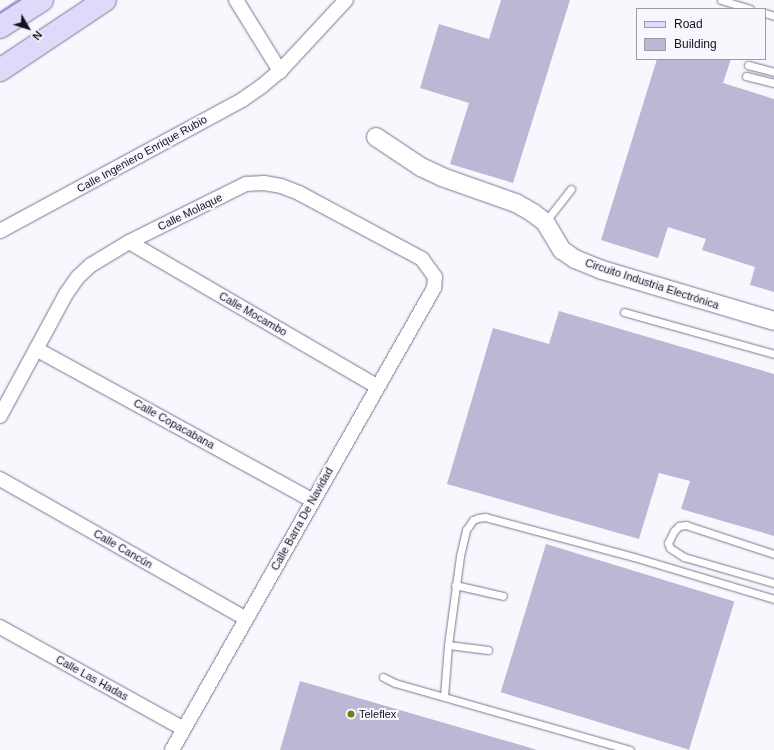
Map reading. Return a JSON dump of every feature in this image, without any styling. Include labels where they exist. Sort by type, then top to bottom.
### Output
[{"type":"main road","points":[[0,27],[42,0]]},
{"type":"main road","points":[[0,70],[105,0]]},
{"type":"street","points":[[236,0],[280,71]]},
{"type":"street","name":"Calle Ingeniero Enrique Rubio","points":[[0,232],[242,100],[280,71],[346,0]]},
{"type":"street","name":"Circuito Industria Electrónica","points":[[376,137],[421,167],[442,177],[516,203],[545,222],[562,250],[575,259],[602,270],[774,321]]},
{"type":"street","name":"Calle Molaque","points":[[0,416],[66,294],[78,277],[91,265],[129,242],[246,184],[264,183],[281,186],[299,193],[422,259],[435,277],[434,288]]},
{"type":"street","name":"Calle Mocambo","points":[[129,242],[376,386]]},
{"type":"street","name":"Calle Barra De Navidad","points":[[172,750],[376,386],[434,288]]},
{"type":"street","name":"Calle Copacabana","points":[[36,349],[312,500]]},
{"type":"street","name":"Calle Cancún","points":[[0,479],[246,618]]},
{"type":"street","name":"Calle Las Hadas","points":[[0,628],[184,729]]},
{"type":"lane","points":[[721,0],[747,8]]},
{"type":"lane","points":[[748,65],[774,72]]},
{"type":"lane","points":[[746,76],[774,83]]},
{"type":"lane","points":[[545,222],[571,189]]},
{"type":"lane","points":[[624,312],[774,354]]},
{"type":"lane","points":[[444,696],[455,585],[466,530],[473,520],[485,517],[668,567],[774,599]]},
{"type":"lane","points":[[774,554],[686,525],[678,526],[674,530],[668,543],[670,548],[684,557],[774,583]]},
{"type":"lane","points":[[455,585],[503,596]]},
{"type":"lane","points":[[448,645],[488,650]]},
{"type":"lane","points":[[383,677],[395,683],[630,750]]},
{"type":"building","points":[[501,0],[570,0],[513,183],[450,164],[469,103],[420,88],[439,24],[489,39]]},
{"type":"building","points":[[657,60],[731,60],[723,83],[774,99],[774,292],[750,285],[755,267],[702,250],[706,239],[668,227],[658,258],[601,240]]},
{"type":"building","points":[[559,311],[774,374],[774,536],[681,509],[690,481],[659,473],[639,539],[447,484],[493,328],[549,344]]},
{"type":"building","points":[[546,544],[734,602],[689,750],[501,692]]},
{"type":"building","name":"Teleflex","points":[[300,681],[524,746],[537,750],[280,750]]},
{"type":"waterway","points":[[0,13],[19,0]]},
{"type":"place","name":"Teleflex","points":[[351,714]]}]
